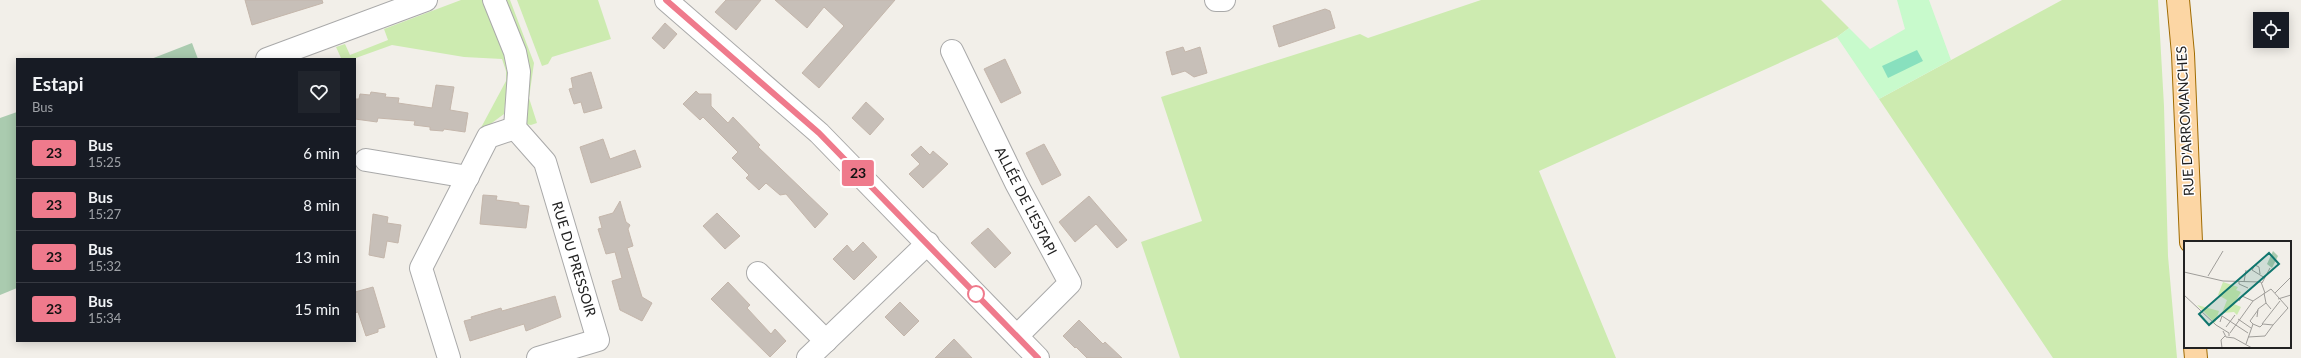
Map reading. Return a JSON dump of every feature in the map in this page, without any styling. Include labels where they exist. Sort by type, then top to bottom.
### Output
[{"type":"main road","name":"RUE D'ARROMANCHES","points":[[2178,0],[2183,54],[2191,241]]},
{"type":"main road","points":[[2195,348],[2196,358]]},
{"type":"street","points":[[270,58],[426,0]]},
{"type":"street","points":[[448,358],[421,268],[488,137],[515,128],[519,72],[515,52],[494,0]]},
{"type":"street","points":[[666,0],[819,133],[928,243],[1038,358]]},
{"type":"street","points":[[1216,0],[1224,0]]},
{"type":"street","name":"ALLÉE DE L'ESTAPI","points":[[952,51],[1016,183],[1070,283],[1017,336]]},
{"type":"street","name":"RUE DU PRESSOIR","points":[[515,128],[545,162],[598,340],[538,358]]},
{"type":"street","points":[[366,160],[468,177]]},
{"type":"street","points":[[808,358],[928,243]]},
{"type":"street","points":[[758,273],[826,341]]},
{"type":"green space","points":[[461,0],[484,0],[509,64],[504,114],[485,128],[464,166],[461,165],[506,81],[506,71],[502,59],[464,57],[392,45],[356,58],[341,58],[336,47],[345,44],[350,55],[388,40],[384,29]]},
{"type":"green space","points":[[504,0],[510,0],[534,63],[529,98],[537,123],[531,125],[526,124]]},
{"type":"green space","points":[[517,0],[598,0],[611,39],[552,57],[548,64],[542,66]]},
{"type":"green space","points":[[1481,0],[1821,0],[1849,28],[1837,37],[1539,171],[1616,358],[1180,358],[1141,242],[1202,221],[1161,97],[1360,34],[1368,38]]},
{"type":"green space","points":[[1897,0],[1929,0],[1951,60],[1879,99],[1837,37],[1849,28],[1870,49],[1905,29]]},
{"type":"green space","points":[[2062,0],[2158,0],[2164,106],[2168,256],[2177,358],[2053,358],[1879,99]]},
{"type":"green space","points":[[192,43],[198,58],[154,58]]},
{"type":"green space","points":[[1917,50],[1923,61],[1888,78],[1882,66]]},
{"type":"green space","points":[[16,112],[16,288],[0,295],[0,118]]},
{"type":"building","points":[[245,0],[322,0],[323,3],[252,25]]},
{"type":"building","points":[[726,0],[761,0],[736,30],[715,12]]},
{"type":"building","points":[[775,0],[895,0],[819,88],[802,73],[844,26],[824,7],[807,28]]},
{"type":"building","points":[[1325,9],[1330,11],[1335,28],[1279,47],[1273,26]]},
{"type":"building","points":[[665,23],[677,34],[664,49],[652,38]]},
{"type":"building","points":[[1183,47],[1185,52],[1200,47],[1207,73],[1194,77],[1185,71],[1172,75],[1166,52]]},
{"type":"building","points":[[1005,59],[1021,93],[1001,103],[984,69]]},
{"type":"building","points":[[591,72],[602,108],[584,113],[581,102],[574,104],[569,89],[573,88],[571,78]]},
{"type":"building","points":[[436,85],[454,87],[450,110],[468,113],[465,132],[444,129],[443,131],[430,130],[430,127],[414,125],[415,121],[378,118],[377,122],[356,119],[356,99],[359,99],[360,94],[370,95],[371,92],[386,94],[385,97],[399,98],[398,103],[432,108]]},
{"type":"building","points":[[696,91],[699,94],[711,94],[711,106],[728,123],[733,117],[760,145],[758,147],[828,214],[815,228],[786,194],[780,195],[766,183],[759,190],[746,178],[749,175],[732,158],[738,152],[703,117],[700,120],[683,104]]},
{"type":"building","points":[[866,102],[884,119],[870,135],[852,118]]},
{"type":"building","points":[[603,139],[610,159],[635,150],[641,167],[591,183],[580,147]]},
{"type":"building","points":[[1044,144],[1061,175],[1042,185],[1026,153]]},
{"type":"building","points":[[921,146],[930,155],[933,151],[948,164],[923,188],[909,174],[920,164],[911,155]]},
{"type":"building","points":[[483,195],[497,196],[496,200],[529,206],[526,228],[480,224]]},
{"type":"building","points":[[1089,196],[1127,240],[1117,248],[1096,224],[1075,242],[1059,222]]},
{"type":"building","points":[[620,201],[626,222],[630,225],[628,229],[633,246],[627,248],[642,297],[652,303],[642,321],[620,310],[612,281],[622,278],[615,252],[606,254],[598,229],[602,228],[599,217],[613,213]]},
{"type":"building","points":[[717,213],[740,236],[725,249],[703,226]]},
{"type":"building","points":[[373,214],[388,217],[387,223],[401,225],[398,243],[387,241],[384,258],[369,255]]},
{"type":"building","points":[[988,228],[1011,253],[995,268],[971,243]]},
{"type":"building","points":[[863,242],[877,257],[854,280],[833,259],[847,245],[853,252]]},
{"type":"building","points":[[728,282],[750,305],[747,308],[771,334],[775,329],[786,341],[770,357],[711,299]]},
{"type":"building","points":[[373,287],[385,327],[378,329],[378,332],[366,336],[358,312],[356,313],[356,292]]},
{"type":"building","points":[[555,296],[561,317],[526,331],[524,324],[470,341],[464,321],[472,319],[471,317],[501,308],[502,311]]},
{"type":"building","points":[[900,302],[919,321],[904,336],[885,317]]},
{"type":"building","points":[[1079,320],[1103,344],[1105,342],[1122,358],[1087,358],[1076,347],[1075,348],[1063,336]]},
{"type":"building","points":[[954,339],[972,358],[935,358]]},
{"type":"bus line","name":"23","points":[[666,0],[819,133],[928,243],[1038,358]]}]
